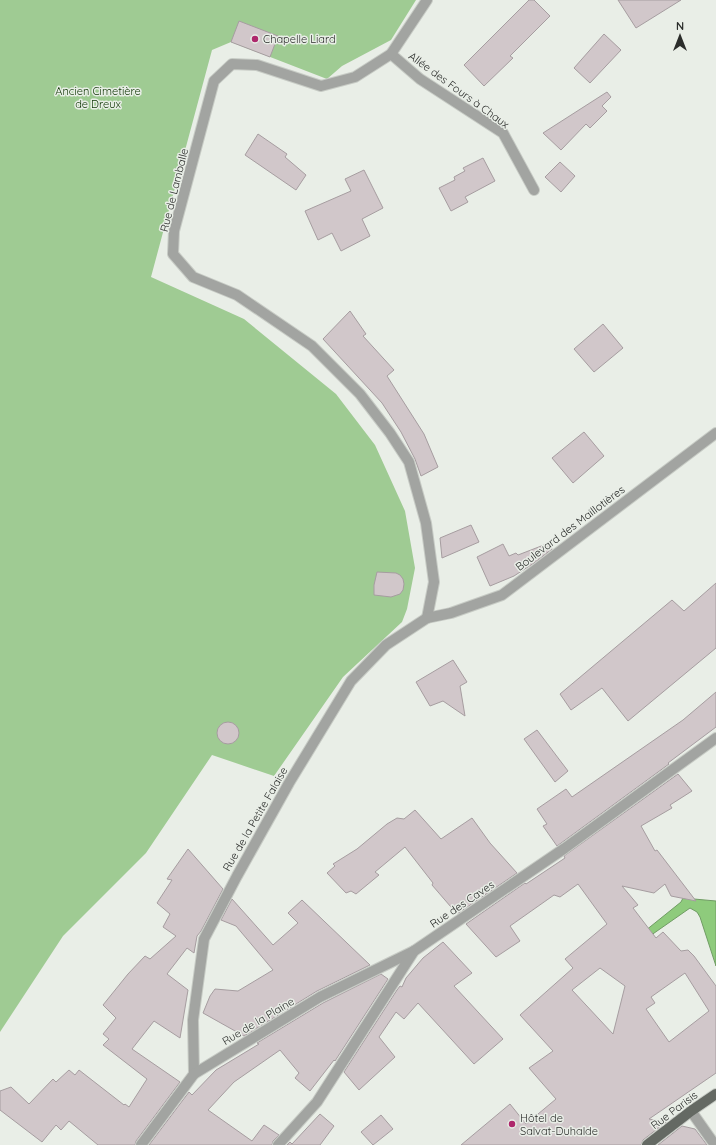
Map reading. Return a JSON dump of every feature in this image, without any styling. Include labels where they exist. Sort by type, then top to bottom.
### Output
[{"type":"main road","name":"Rue Parisis","points":[[647,1145],[716,1094]]},
{"type":"street","name":"Rue de Lamballe","points":[[427,0],[391,54],[355,77],[321,86],[256,65],[232,64],[214,81],[174,231],[173,254],[193,277],[238,295],[312,346],[360,394],[390,433],[409,462],[426,523],[434,582],[427,618]]},
{"type":"street","name":"Allée des Fours à Chaux","points":[[391,54],[420,79],[503,133],[534,190]]},
{"type":"street","name":"Boulevard des Maillotières","points":[[427,618],[451,613],[502,595],[716,433]]},
{"type":"street","name":"Rue de la Petite Falaise","points":[[194,1074],[193,1020],[204,939],[236,876],[289,783],[351,681],[386,645],[427,618]]},
{"type":"street","name":"Rue des Caves","points":[[278,1145],[317,1102],[414,951],[565,848],[716,738]]},
{"type":"street","name":"Rue de la Plaine","points":[[141,1145],[194,1074],[320,997],[414,951]]},
{"type":"street","points":[[691,1111],[715,1145]]},
{"type":"green space","name":"Ancien Cimetière de Dreux","points":[[0,0],[416,0],[391,40],[342,66],[327,79],[231,42],[212,50],[151,277],[244,319],[336,394],[375,445],[405,511],[415,568],[407,609],[402,622],[343,677],[274,776],[212,755],[146,853],[63,936],[0,1032]]},
{"type":"shaded area","points":[[683,898],[716,901],[716,966],[700,917],[697,912],[690,908],[637,945],[640,935],[681,902]]},
{"type":"building","points":[[529,0],[534,0],[550,16],[510,56],[513,58],[484,86],[464,65]]},
{"type":"building","points":[[618,0],[681,0],[636,28]]},
{"type":"building","name":"Chapelle Liard","points":[[239,21],[278,36],[270,57],[231,42]]},
{"type":"building","points":[[604,34],[621,50],[590,83],[574,68]]},
{"type":"building","points":[[607,92],[611,97],[602,106],[607,111],[590,128],[586,124],[561,150],[543,133]]},
{"type":"building","points":[[258,134],[287,154],[285,157],[306,175],[296,190],[245,155]]},
{"type":"building","points":[[483,158],[495,181],[465,197],[468,202],[451,211],[439,188],[455,180],[454,177],[465,171],[463,168]]},
{"type":"building","points":[[560,162],[575,176],[561,192],[545,177]]},
{"type":"building","points":[[364,170],[383,208],[362,219],[370,236],[341,251],[332,233],[318,240],[305,211],[351,191],[345,179]]},
{"type":"building","points":[[350,311],[366,334],[363,336],[394,370],[387,376],[424,434],[438,467],[421,476],[415,459],[401,432],[382,403],[323,339]]},
{"type":"building","points":[[603,324],[623,348],[594,372],[574,349]]},
{"type":"building","points":[[584,432],[604,456],[573,483],[552,458]]},
{"type":"building","points":[[471,525],[479,542],[442,558],[440,538]]},
{"type":"building","points":[[549,543],[552,549],[534,563],[514,576],[490,586],[477,557],[503,544],[509,556],[516,553],[518,555]]},
{"type":"building","points":[[377,572],[396,573],[400,575],[404,584],[403,590],[400,594],[391,597],[374,595],[374,585]]},
{"type":"building","points":[[716,583],[716,648],[628,721],[602,688],[571,710],[560,694],[672,600],[684,611]]},
{"type":"building","points":[[453,660],[467,682],[460,686],[465,716],[443,701],[430,706],[416,682]]},
{"type":"building","points":[[716,692],[716,727],[668,763],[669,764],[557,846],[543,826],[547,824],[537,809],[566,789],[572,797],[683,720]]},
{"type":"building","points":[[228,722],[236,725],[239,733],[236,741],[228,744],[220,741],[217,733],[220,725]]},
{"type":"building","points":[[537,730],[568,771],[555,782],[524,739]]},
{"type":"building","points":[[678,774],[692,791],[670,805],[672,808],[641,826],[655,851],[657,850],[696,901],[671,896],[665,884],[654,893],[622,886],[638,905],[633,908],[656,938],[663,932],[681,951],[688,950],[716,986],[716,1073],[649,1119],[666,1122],[643,1140],[641,1145],[461,1145],[510,1104],[526,1124],[556,1099],[529,1068],[553,1051],[520,1015],[573,968],[565,959],[607,924],[578,884],[560,897],[554,895],[510,926],[520,941],[496,957],[466,924],[525,883],[526,884],[565,858],[564,856]],"holes":[[[600,968],[625,986],[613,1034],[572,990]],[[685,973],[709,1011],[669,1042],[646,1009],[655,1003],[651,997]]]},
{"type":"building","points":[[415,810],[441,839],[472,818],[490,843],[517,873],[457,914],[432,885],[433,883],[405,847],[375,872],[379,875],[356,894],[351,891],[346,893],[327,873],[335,866],[333,864],[357,849],[387,824],[397,818],[404,819]]},
{"type":"building","points":[[188,849],[223,889],[197,936],[194,953],[187,948],[167,974],[188,990],[180,1038],[154,1021],[132,1049],[180,1082],[136,1141],[135,1145],[98,1145],[69,1121],[61,1130],[56,1125],[42,1142],[0,1110],[0,1091],[11,1087],[29,1104],[53,1079],[56,1082],[69,1070],[75,1075],[79,1070],[124,1105],[125,1104],[129,1107],[147,1079],[103,1045],[109,1039],[103,1034],[116,1018],[103,1005],[145,956],[150,959],[176,936],[163,927],[170,914],[157,903],[172,880],[167,879]]},
{"type":"building","points":[[232,899],[273,945],[298,923],[288,913],[302,900],[370,965],[317,991],[244,1036],[203,1013],[210,996],[215,989],[238,991],[273,970],[236,926],[221,920]]},
{"type":"building","points":[[443,942],[472,973],[454,986],[503,1039],[474,1064],[418,1003],[404,1019],[396,1012],[379,1037],[395,1057],[359,1090],[344,1072],[397,990],[400,986],[402,987],[406,978],[423,958]]},
{"type":"building","points":[[381,974],[388,979],[335,1061],[334,1060],[310,1091],[295,1078],[299,1073],[280,1050],[234,1082],[208,1110],[252,1141],[264,1125],[279,1135],[273,1141],[272,1145],[149,1145],[189,1092],[192,1095],[216,1070],[323,1003]]},
{"type":"building","points":[[320,1114],[334,1126],[320,1145],[287,1145],[290,1142],[292,1144]]},
{"type":"building","points":[[381,1115],[393,1129],[373,1145],[361,1132]]},
{"type":"building","points":[[682,1126],[695,1129],[707,1145],[658,1145]]},
{"type":"place","name":"Chapelle Liard","points":[[255,39]]},
{"type":"place","name":"Hôtel de Salvat-Duhalde","points":[[512,1124]]}]
